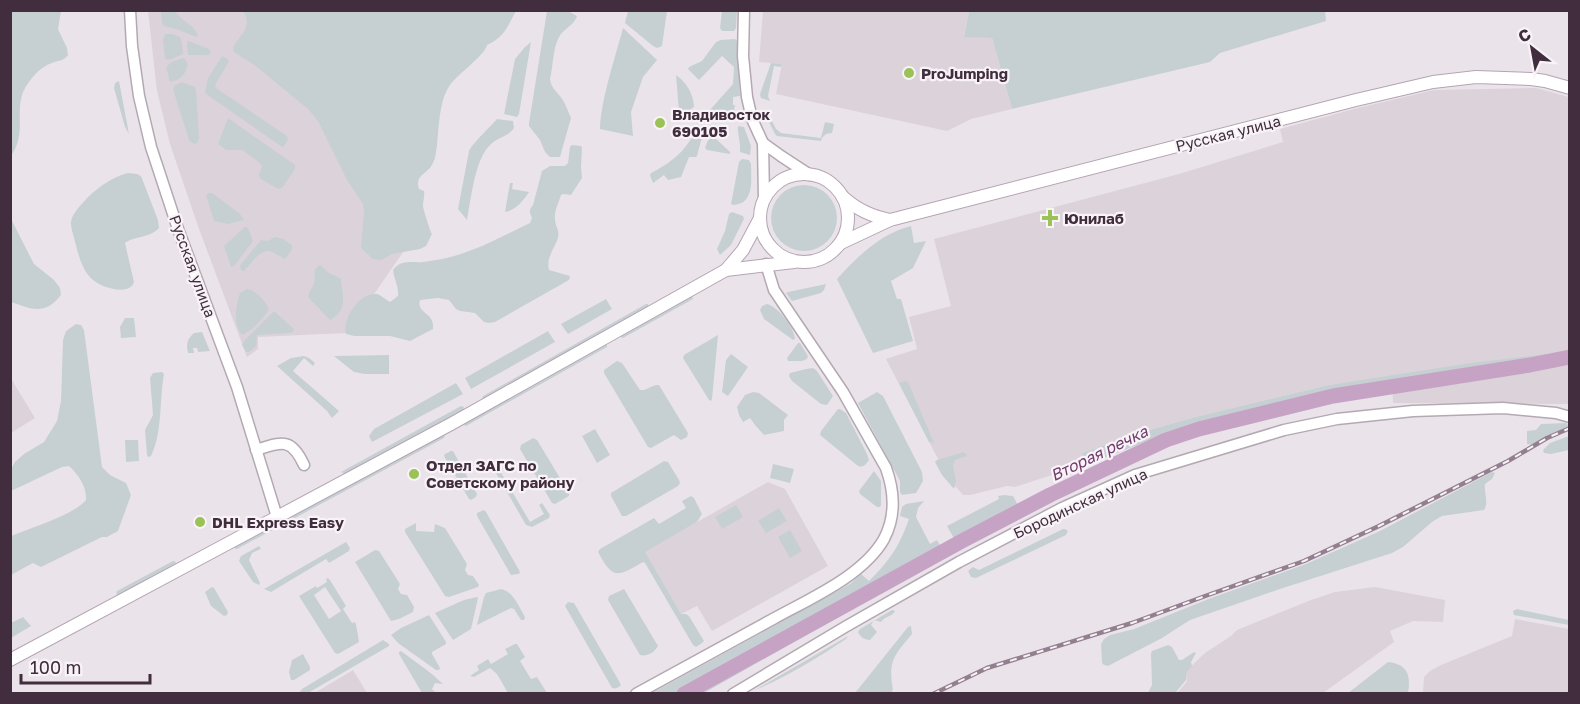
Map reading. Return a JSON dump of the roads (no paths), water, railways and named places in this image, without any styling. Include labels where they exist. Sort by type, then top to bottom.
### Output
[{"type":"main road","name":"Русская улица","points":[[130,10],[133,58],[151,147],[178,229],[229,361],[277,517]]},
{"type":"main road","points":[[744,10],[743,56],[747,97],[752,119],[763,143],[764,199]]},
{"type":"main road","name":"Русская улица","points":[[841,243],[890,220],[1432,82],[1476,77],[1508,78],[1543,81],[1569,88]]},
{"type":"main road","points":[[763,143],[810,175],[827,181],[857,209],[873,217],[890,220]]},
{"type":"main road","points":[[795,262],[774,250],[765,235],[760,211],[764,199],[781,182],[795,175],[810,175]]},
{"type":"main road","points":[[10,660],[477,409],[726,270],[821,259],[841,243],[845,234],[848,219],[843,197]]},
{"type":"main road","points":[[726,270],[742,250],[760,218]]},
{"type":"main road","points":[[636,693],[849,576],[874,553],[884,539],[891,522],[894,498],[886,468],[843,392],[774,290],[766,264]]},
{"type":"main road","name":"Бородинская улица","points":[[733,693],[958,562],[1062,508],[1135,475],[1273,433],[1337,418],[1413,411],[1503,408],[1556,413],[1569,417]]},
{"type":"main road","points":[[256,450],[279,442],[291,445],[304,465]]},
{"type":"waterway","name":"Вторая речка","points":[[684,694],[962,541],[1050,495],[1166,440],[1199,429],[1333,396],[1570,357]]},
{"type":"railway","points":[[933,694],[987,668],[1132,623],[1304,561],[1379,526],[1570,428]]},
{"type":"place","name":"ProJumping","points":[[909,73]]},
{"type":"place","name":"Владивосток 690105","points":[[660,123]]},
{"type":"place","name":"Юнилаб","points":[[1050,218]]},
{"type":"place","name":"Отдел ЗАГС по Советскому району","points":[[414,474]]},
{"type":"place","name":"DHL Express Easy","points":[[200,522]]}]
